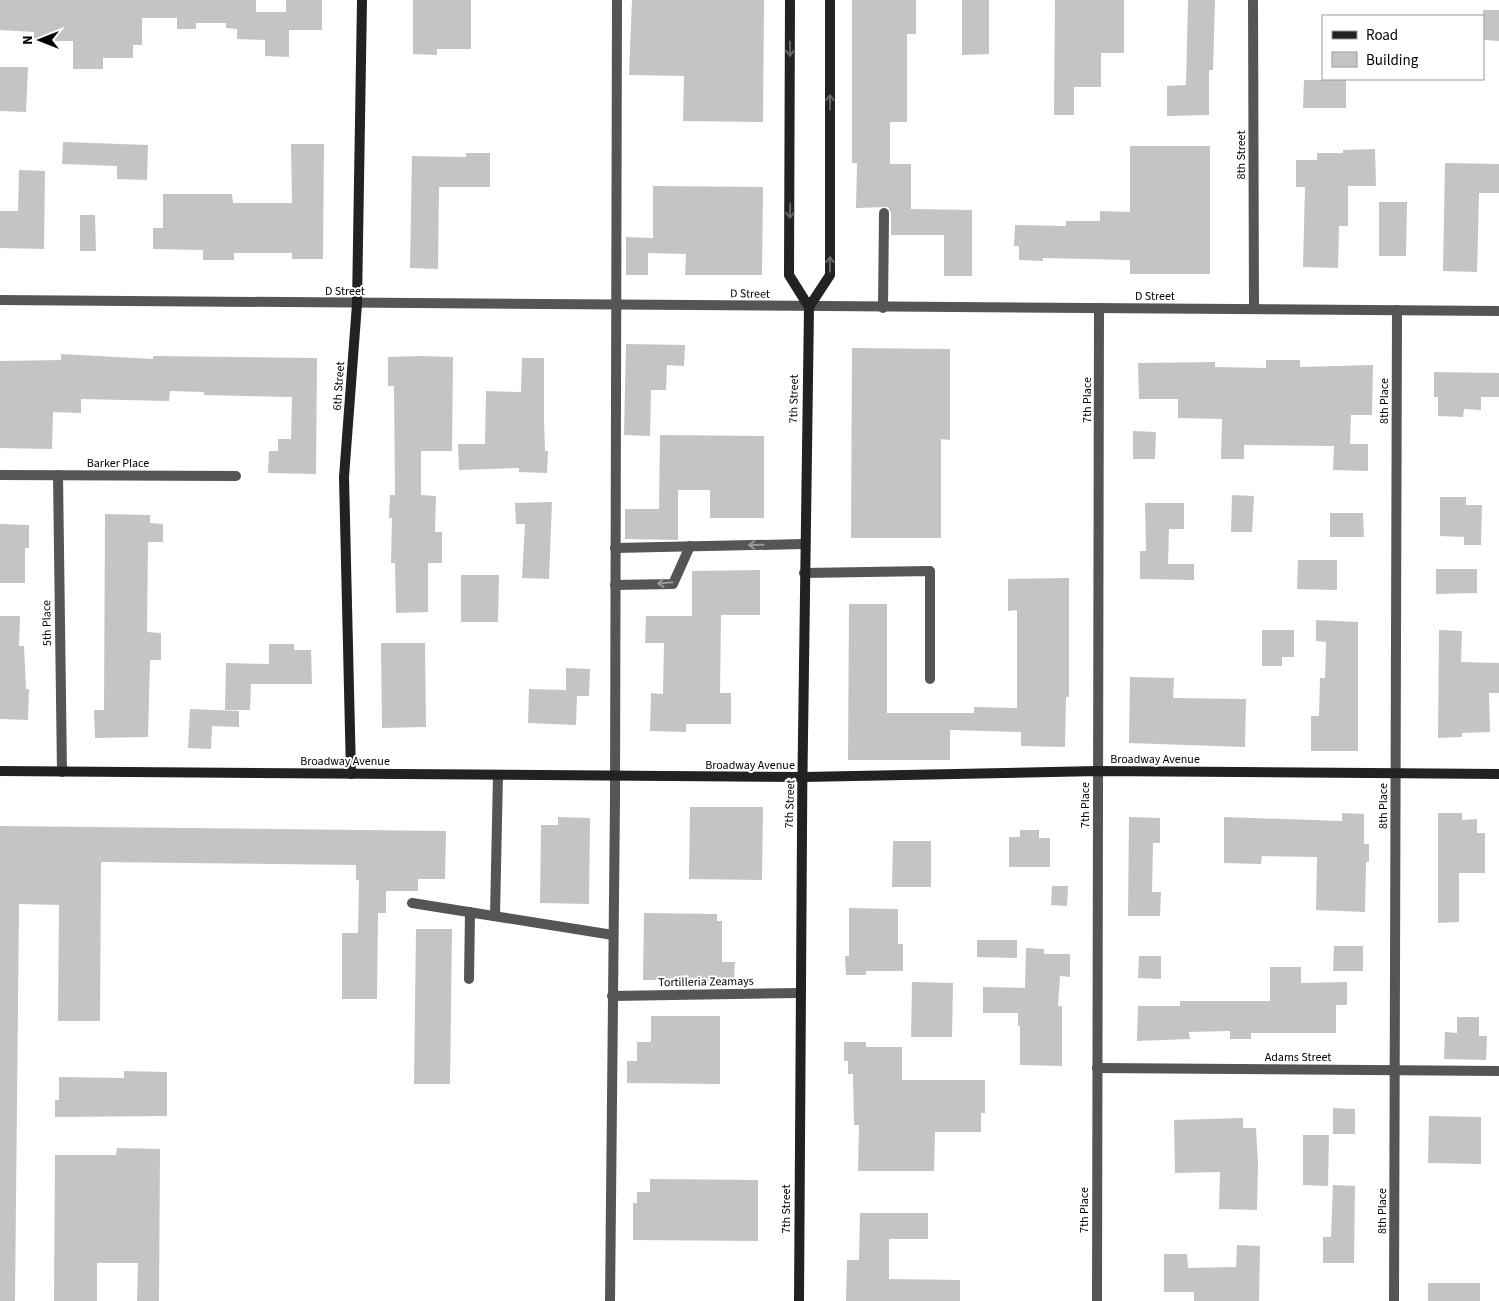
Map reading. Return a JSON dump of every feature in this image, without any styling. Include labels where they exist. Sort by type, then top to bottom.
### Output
[{"type":"street","name":"6th Street","points":[[351,774],[344,477],[357,304],[362,0]]},
{"type":"street","points":[[610,1301],[615,777],[617,0]]},
{"type":"street","points":[[790,0],[789,275],[808,307],[830,275],[830,0]]},
{"type":"street","name":"8th Street","points":[[1253,0],[1254,309]]},
{"type":"street","points":[[883,308],[884,213]]},
{"type":"street","name":"D Street","points":[[0,300],[883,308],[1499,311]]},
{"type":"street","name":"7th Street","points":[[798,1301],[800,993],[804,777],[804,544],[808,307]]},
{"type":"street","name":"7th Place","points":[[1097,1301],[1099,308]]},
{"type":"street","name":"8th Place","points":[[1394,1301],[1397,310]]},
{"type":"street","name":"Barker Place","points":[[0,475],[236,476]]},
{"type":"street","name":"5th Place","points":[[58,475],[62,772]]},
{"type":"street","points":[[615,548],[804,544]]},
{"type":"street","points":[[615,585],[673,584],[690,546]]},
{"type":"street","points":[[804,572],[930,572],[930,679]]},
{"type":"street","name":"Broadway Avenue","points":[[0,771],[615,777],[804,777],[1098,771],[1499,774]]},
{"type":"street","points":[[495,916],[498,775]]},
{"type":"street","points":[[412,902],[613,935]]},
{"type":"street","points":[[469,979],[470,912]]},
{"type":"street","name":"Tortilleria Zeamays","points":[[612,996],[800,993]]},
{"type":"street","name":"Adams Street","points":[[1097,1068],[1499,1071]]},
{"type":"building","points":[[0,0],[256,0],[256,12],[286,12],[286,0],[322,0],[322,30],[289,30],[289,57],[265,56],[265,40],[237,39],[237,29],[226,28],[226,23],[196,23],[196,29],[177,29],[177,18],[142,18],[142,45],[133,45],[133,58],[103,58],[103,69],[73,69],[73,41],[34,41],[34,32],[0,30]]},
{"type":"building","points":[[413,0],[471,0],[471,49],[437,49],[437,55],[413,54]]},
{"type":"building","points":[[632,0],[764,0],[763,122],[683,121],[684,76],[629,75]]},
{"type":"building","points":[[852,0],[916,0],[916,34],[907,34],[907,122],[890,122],[890,164],[911,164],[911,209],[972,210],[972,276],[944,276],[944,235],[891,235],[891,213],[888,207],[856,208],[857,163],[852,163]]},
{"type":"building","points":[[962,0],[989,0],[989,54],[962,55]]},
{"type":"building","points":[[1055,0],[1124,0],[1124,53],[1101,53],[1101,87],[1074,87],[1074,115],[1054,115]]},
{"type":"building","points":[[1188,0],[1215,0],[1213,70],[1209,70],[1209,115],[1167,116],[1167,86],[1186,85]]},
{"type":"building","points":[[1483,10],[1499,10],[1499,41],[1484,40]]},
{"type":"building","points":[[0,67],[28,67],[26,112],[0,111]]},
{"type":"building","points":[[1304,80],[1346,80],[1346,108],[1303,108]]},
{"type":"building","points":[[63,142],[148,145],[147,180],[117,179],[117,166],[62,164]]},
{"type":"building","points":[[291,144],[324,144],[323,259],[292,259],[292,253],[234,253],[234,260],[203,260],[203,250],[153,249],[153,228],[163,228],[163,194],[232,194],[233,203],[292,203]]},
{"type":"building","points":[[1130,146],[1210,146],[1210,274],[1130,274],[1130,260],[1043,258],[1043,261],[1019,260],[1019,246],[1014,246],[1015,225],[1066,226],[1066,221],[1100,221],[1100,211],[1130,212]]},
{"type":"building","points":[[1375,149],[1376,186],[1348,186],[1348,226],[1339,226],[1338,268],[1303,267],[1305,187],[1296,187],[1296,160],[1317,160],[1317,153],[1343,153],[1343,150]]},
{"type":"building","points":[[466,153],[490,153],[490,187],[439,187],[438,269],[410,268],[412,156],[466,157]]},
{"type":"building","points":[[1445,163],[1499,164],[1499,193],[1479,193],[1477,272],[1443,271]]},
{"type":"building","points":[[19,170],[45,171],[44,249],[0,248],[0,211],[18,211]]},
{"type":"building","points":[[653,186],[763,187],[762,275],[685,275],[686,254],[648,253],[648,275],[626,275],[626,237],[653,238]]},
{"type":"building","points":[[1379,202],[1407,202],[1406,256],[1379,256]]},
{"type":"building","points":[[80,215],[95,215],[96,251],[80,251]]},
{"type":"building","points":[[626,344],[685,345],[684,366],[667,365],[666,390],[651,390],[650,436],[624,435]]},
{"type":"building","points":[[852,348],[950,349],[950,440],[941,439],[941,538],[851,538]]},
{"type":"building","points":[[61,354],[153,359],[153,356],[317,358],[316,474],[268,473],[269,451],[278,451],[278,439],[291,439],[292,397],[204,395],[204,392],[170,391],[169,401],[81,399],[81,413],[53,412],[52,449],[0,448],[0,361],[61,360]]},
{"type":"building","points":[[388,357],[453,357],[452,451],[421,451],[421,495],[436,496],[435,532],[442,532],[442,563],[428,563],[428,612],[396,613],[395,563],[391,563],[392,518],[389,518],[390,495],[395,495],[394,386],[388,386]]},
{"type":"building","points":[[522,358],[544,358],[544,419],[545,451],[548,451],[547,473],[519,472],[519,468],[459,470],[458,444],[485,444],[486,391],[521,392]]},
{"type":"building","points":[[1266,360],[1300,360],[1300,367],[1373,365],[1372,415],[1351,415],[1350,444],[1368,444],[1368,471],[1333,470],[1334,446],[1244,445],[1244,459],[1221,459],[1222,419],[1178,418],[1178,399],[1139,399],[1138,363],[1215,362],[1215,367],[1266,368]]},
{"type":"building","points":[[1434,372],[1499,373],[1499,397],[1481,397],[1481,410],[1464,409],[1463,417],[1438,416],[1438,397],[1434,397]]},
{"type":"building","points":[[1133,431],[1156,432],[1155,459],[1133,459]]},
{"type":"building","points":[[660,435],[764,436],[764,518],[710,518],[710,490],[678,490],[678,540],[625,539],[625,509],[659,509]]},
{"type":"building","points":[[1232,495],[1254,496],[1252,532],[1231,532]]},
{"type":"building","points":[[1440,497],[1466,497],[1466,505],[1482,505],[1481,545],[1464,545],[1464,537],[1440,536]]},
{"type":"building","points":[[552,502],[549,579],[522,578],[525,524],[516,524],[515,503]]},
{"type":"building","points":[[1145,503],[1184,503],[1184,529],[1169,529],[1168,564],[1194,564],[1194,580],[1140,579],[1140,551],[1146,551]]},
{"type":"building","points":[[1330,513],[1363,513],[1364,537],[1330,537]]},
{"type":"building","points":[[105,514],[150,515],[150,523],[163,524],[163,542],[148,542],[147,632],[161,633],[161,660],[150,660],[148,737],[95,738],[94,710],[104,710]]},
{"type":"building","points":[[0,524],[29,525],[29,548],[25,548],[25,583],[0,583]]},
{"type":"building","points":[[1298,560],[1337,560],[1337,590],[1297,589]]},
{"type":"building","points":[[1436,569],[1477,569],[1477,593],[1436,594]]},
{"type":"building","points":[[760,570],[760,615],[721,615],[720,693],[731,693],[731,724],[686,724],[686,732],[650,731],[651,693],[663,694],[664,643],[645,643],[646,616],[692,616],[692,571]]},
{"type":"building","points":[[461,575],[499,575],[498,622],[461,622]]},
{"type":"building","points":[[1069,578],[1069,697],[1066,697],[1065,747],[1021,746],[1021,732],[950,730],[950,760],[848,760],[849,604],[887,604],[887,713],[974,713],[974,707],[1017,708],[1017,610],[1008,611],[1008,579]]},
{"type":"building","points":[[0,616],[20,616],[19,646],[24,646],[26,689],[29,689],[28,720],[0,719]]},
{"type":"building","points":[[1316,620],[1358,622],[1358,751],[1311,751],[1311,716],[1319,716],[1320,678],[1325,678],[1326,642],[1316,641]]},
{"type":"building","points":[[1262,630],[1294,630],[1294,657],[1282,657],[1282,666],[1262,666]]},
{"type":"building","points":[[1439,630],[1462,631],[1461,662],[1499,663],[1499,693],[1489,693],[1490,732],[1462,733],[1462,737],[1438,738]]},
{"type":"building","points":[[381,643],[425,643],[426,727],[382,728]]},
{"type":"building","points":[[269,644],[294,644],[294,650],[311,650],[312,684],[251,684],[250,710],[225,710],[226,663],[269,664]]},
{"type":"building","points":[[566,668],[590,669],[589,696],[577,696],[576,725],[528,723],[529,689],[566,690]]},
{"type":"building","points":[[1130,677],[1174,678],[1173,698],[1246,699],[1245,747],[1129,743]]},
{"type":"building","points":[[190,709],[239,711],[239,727],[212,726],[211,749],[188,748]]},
{"type":"building","points":[[690,807],[763,807],[762,880],[689,879]]},
{"type":"building","points":[[1342,813],[1364,814],[1364,844],[1369,844],[1369,862],[1366,862],[1365,912],[1316,910],[1317,857],[1262,856],[1261,864],[1224,863],[1224,817],[1342,821]]},
{"type":"building","points":[[1438,813],[1462,813],[1462,820],[1477,819],[1477,833],[1485,833],[1485,873],[1459,873],[1459,922],[1438,923]]},
{"type":"building","points":[[558,817],[590,818],[589,904],[540,903],[541,825],[558,825]]},
{"type":"building","points":[[1129,817],[1160,818],[1160,843],[1153,843],[1152,892],[1161,892],[1160,916],[1128,916]]},
{"type":"building","points":[[0,826],[446,831],[445,879],[418,879],[418,891],[386,891],[386,913],[378,913],[377,999],[342,999],[342,933],[358,933],[359,880],[356,880],[356,865],[101,862],[100,1021],[58,1021],[59,905],[19,904],[15,1301],[0,1301]]},
{"type":"building","points":[[1020,830],[1039,830],[1039,838],[1050,838],[1050,867],[1009,867],[1009,837],[1020,837]]},
{"type":"building","points":[[893,841],[931,841],[931,887],[892,887]]},
{"type":"building","points":[[1052,886],[1068,886],[1067,906],[1051,905]]},
{"type":"building","points":[[849,908],[898,909],[898,944],[903,944],[903,971],[866,971],[866,975],[846,975],[845,956],[849,956]]},
{"type":"building","points":[[644,913],[717,914],[717,921],[722,921],[722,962],[735,962],[734,981],[643,980]]},
{"type":"building","points":[[416,929],[452,929],[450,1084],[414,1084]]},
{"type":"building","points":[[977,940],[1017,940],[1017,958],[977,957]]},
{"type":"building","points":[[1334,946],[1363,946],[1363,971],[1333,971]]},
{"type":"building","points":[[1026,948],[1044,949],[1044,954],[1070,954],[1070,977],[1060,976],[1058,1006],[1062,1006],[1062,1066],[1020,1065],[1018,1013],[983,1013],[983,987],[1025,988]]},
{"type":"building","points":[[1139,956],[1161,956],[1161,979],[1138,978]]},
{"type":"building","points":[[1270,967],[1301,967],[1301,983],[1347,982],[1347,1005],[1336,1005],[1336,1033],[1251,1033],[1251,1039],[1230,1039],[1230,1031],[1189,1032],[1190,1039],[1137,1041],[1138,1006],[1180,1006],[1180,1001],[1270,1001]]},
{"type":"building","points":[[912,982],[953,983],[952,1037],[911,1037]]},
{"type":"building","points":[[651,1016],[720,1016],[720,1084],[627,1083],[627,1061],[637,1061],[637,1042],[651,1042]]},
{"type":"building","points":[[1457,1017],[1479,1017],[1479,1036],[1487,1036],[1486,1060],[1444,1059],[1445,1032],[1457,1033]]},
{"type":"building","points":[[844,1042],[866,1042],[866,1047],[902,1047],[902,1080],[985,1080],[985,1113],[981,1113],[981,1132],[935,1132],[934,1171],[858,1171],[859,1125],[854,1125],[853,1074],[848,1074],[848,1061],[844,1061]]},
{"type":"building","points":[[124,1071],[167,1072],[167,1116],[55,1117],[55,1100],[59,1100],[59,1077],[124,1078]]},
{"type":"building","points":[[1333,1108],[1355,1109],[1355,1134],[1333,1134]]},
{"type":"building","points":[[1429,1116],[1481,1117],[1481,1164],[1428,1163]]},
{"type":"building","points":[[1243,1118],[1243,1128],[1256,1128],[1258,1163],[1257,1210],[1219,1209],[1220,1172],[1175,1173],[1174,1120]]},
{"type":"building","points":[[1303,1135],[1329,1135],[1328,1186],[1303,1185]]},
{"type":"building","points":[[117,1148],[160,1149],[159,1301],[137,1301],[138,1263],[97,1263],[97,1301],[54,1301],[55,1155],[116,1155]]},
{"type":"building","points":[[650,1179],[758,1180],[758,1241],[633,1240],[633,1203],[637,1203],[637,1192],[650,1192]]},
{"type":"building","points":[[1333,1185],[1355,1186],[1354,1263],[1323,1263],[1323,1237],[1331,1237]]},
{"type":"building","points":[[860,1213],[928,1213],[928,1239],[889,1239],[889,1279],[960,1280],[960,1301],[846,1301],[847,1260],[859,1260]]},
{"type":"building","points":[[1237,1245],[1260,1246],[1259,1301],[1194,1301],[1194,1292],[1164,1292],[1164,1254],[1187,1254],[1188,1268],[1236,1267]]},
{"type":"building","points":[[1428,1283],[1480,1283],[1480,1301],[1428,1301]]}]
